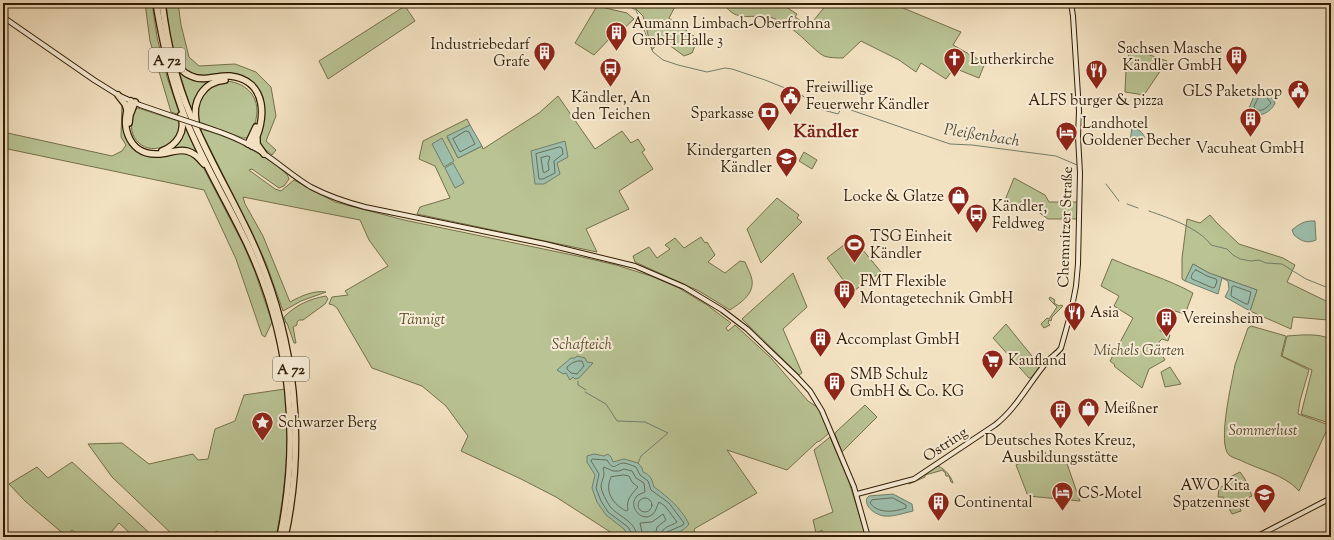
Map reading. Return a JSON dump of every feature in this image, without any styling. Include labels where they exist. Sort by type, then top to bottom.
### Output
[{"type":"highway","name":"A 72","points":[[156,3],[166,57],[177,96],[186,120],[250,250],[274,315],[284,359],[289,399],[291,436],[288,485],[280,537]]},
{"type":"highway","name":"A 72","points":[[162,3],[170,47],[180,86],[198,134],[258,255],[270,284],[286,342],[295,399],[296,436],[293,486],[285,537]]},
{"type":"highway","points":[[170,47],[179,68],[190,76],[201,78],[230,76],[239,78],[253,87],[260,98],[262,107],[261,122],[257,139],[258,144],[264,154]]},
{"type":"highway","points":[[198,134],[195,116],[196,101],[201,92],[211,83],[228,79],[237,81],[251,89],[258,100],[258,122],[250,145]]},
{"type":"highway","points":[[118,95],[124,102],[127,110],[125,124],[126,130],[133,144],[140,150],[149,154],[177,150],[192,153],[200,159],[214,179]]},
{"type":"highway","points":[[133,102],[129,121],[131,136],[137,144],[144,149],[161,151],[174,145],[182,131],[183,119],[177,96]]},
{"type":"highway","points":[[127,110],[133,102]]},
{"type":"highway","points":[[250,145],[257,139]]},
{"type":"main road","name":"Chemnitzer Straße","points":[[1058,353],[1068,325],[1076,286],[1078,264],[1080,173],[1078,137],[1079,111],[1071,3]]},
{"type":"main road","points":[[3,17],[118,95],[133,102],[225,134],[250,145],[317,190],[339,199],[360,205],[552,246],[635,266],[684,287],[722,310],[738,322],[810,391],[822,411],[857,494],[868,537]]},
{"type":"main road","name":"Ostring","points":[[857,494],[914,480],[994,426],[1007,414],[1046,362],[1058,353]]},
{"type":"main road","points":[[1256,537],[1331,498]]},
{"type":"green space","points":[[145,3],[152,3],[157,37],[167,77],[180,115],[171,112],[150,41]]},
{"type":"green space","points":[[166,3],[178,3],[181,25],[189,57],[199,66],[235,64],[256,72],[271,87],[276,116],[266,141],[276,150],[272,155],[262,146],[259,140],[264,117],[264,103],[258,89],[249,80],[238,75],[204,75],[194,74],[184,70],[177,60],[173,47]]},
{"type":"green space","points":[[629,3],[677,3],[669,18],[698,39],[692,53],[684,56],[661,39],[652,50],[643,16]]},
{"type":"green space","points":[[723,3],[780,3],[797,14],[795,17],[809,26],[828,3],[891,3],[961,32],[953,45],[985,63],[979,78],[954,68],[946,79],[921,63],[916,72],[899,60],[861,41],[843,58],[826,57],[818,52],[792,29],[778,20],[758,16],[740,16],[734,14]]},
{"type":"green space","points":[[405,6],[415,21],[328,79],[319,61]]},
{"type":"green space","points":[[597,6],[627,13],[634,19],[619,33],[614,34],[594,55],[575,43]]},
{"type":"green space","points":[[1130,48],[1167,61],[1144,95],[1125,92],[1126,69]]},
{"type":"green space","points":[[178,69],[185,76],[191,79],[212,81],[204,86],[198,93],[192,110],[191,109]]},
{"type":"green space","points":[[223,81],[238,84],[244,87],[250,91],[254,97],[257,111],[256,119],[254,129],[248,138],[243,138],[197,121],[202,95],[209,87]]},
{"type":"green space","points":[[558,96],[595,149],[622,131],[631,143],[638,139],[645,150],[642,152],[653,169],[619,191],[629,209],[586,229],[597,252],[417,214],[420,207],[450,198],[435,166],[419,159],[423,141],[467,119],[470,125],[447,137],[458,158],[482,146],[483,149],[539,113]]},
{"type":"green space","points":[[122,104],[124,108],[124,132],[129,142],[134,147],[144,154],[168,152],[182,153],[196,159],[202,165],[243,244],[255,272],[272,322],[265,337],[262,335],[236,259],[204,190],[3,148],[3,132],[112,156],[122,151],[126,145],[121,137]]},
{"type":"green space","points":[[138,108],[181,122],[175,141],[155,149],[148,148],[137,141],[131,127],[133,113]]},
{"type":"green space","points":[[185,127],[198,154],[170,150],[183,134]]},
{"type":"green space","points":[[200,129],[220,135],[257,152],[281,169],[287,174],[289,179],[284,186],[279,188],[252,169],[249,170],[275,189],[281,191],[294,180],[335,202],[404,220],[616,265],[651,276],[679,288],[707,305],[731,323],[726,328],[728,331],[735,325],[771,358],[808,401],[820,409],[829,433],[787,470],[727,450],[757,493],[694,529],[695,533],[700,537],[618,537],[556,497],[461,451],[468,436],[446,406],[422,386],[372,368],[337,308],[329,304],[332,297],[348,295],[345,291],[388,266],[369,240],[360,220],[243,197],[245,204],[263,236],[290,302],[312,293],[326,292],[301,301],[283,311],[266,263],[252,232]]},
{"type":"green space","points":[[804,152],[817,160],[812,169],[799,161]]},
{"type":"green space","points":[[1014,178],[1045,195],[1049,202],[1079,202],[1079,219],[1048,219],[1022,200],[1018,206],[1005,200]]},
{"type":"green space","points":[[777,198],[799,215],[797,218],[802,222],[761,263],[747,229]]},
{"type":"green space","points":[[1210,215],[1239,244],[1283,258],[1295,265],[1287,282],[1330,303],[1328,320],[1293,317],[1291,329],[1250,311],[1257,290],[1209,273],[1193,264],[1185,281],[1182,279],[1182,258],[1187,219],[1200,223]]},
{"type":"green space","points":[[701,237],[705,243],[707,242],[715,255],[708,262],[725,273],[740,261],[745,262],[750,273],[752,285],[749,294],[730,310],[699,291],[635,262],[633,256],[649,247],[657,258],[670,249],[665,245],[675,238],[684,248]]},
{"type":"green space","name":"TSG Einheit Kändler","points":[[853,238],[881,272],[852,292],[827,258]]},
{"type":"green space","name":"Michels Gärten","points":[[1112,259],[1174,283],[1193,293],[1185,314],[1168,309],[1160,331],[1170,335],[1168,341],[1162,339],[1159,342],[1159,349],[1165,360],[1149,369],[1142,388],[1114,366],[1115,365],[1110,361],[1133,318],[1114,306],[1119,296],[1101,286]]},
{"type":"green space","points":[[793,273],[807,307],[783,329],[802,373],[799,375],[742,319]]},
{"type":"green space","points":[[326,296],[328,299],[325,304],[303,320],[299,320],[297,325],[293,327],[296,343],[294,343],[284,317],[303,303]]},
{"type":"green space","points":[[1050,297],[1055,300],[1054,303],[1059,306],[1063,306],[1052,317],[1051,321],[1049,320],[1048,323],[1050,325],[1044,328],[1041,324],[1047,318],[1049,319],[1057,307],[1049,299]]},
{"type":"green space","points":[[1006,324],[1040,366],[1031,378],[1029,378],[993,338]]},
{"type":"green space","name":"Sommerlust","points":[[1251,326],[1286,336],[1281,356],[1309,370],[1300,401],[1298,414],[1329,425],[1299,491],[1279,476],[1229,455],[1226,449],[1224,439],[1226,412],[1235,365],[1248,328]]},
{"type":"green space","points":[[1315,335],[1331,339],[1331,360],[1328,377],[1331,378],[1331,426],[1329,423],[1301,414],[1312,370],[1282,356],[1287,336]]},
{"type":"green space","name":"Michels Gärten","points":[[1170,367],[1181,384],[1165,387],[1161,372]]},
{"type":"green space","points":[[285,389],[287,445],[285,481],[276,537],[228,537],[216,531],[212,537],[175,537],[112,477],[88,444],[122,443],[149,464],[193,454],[198,460],[208,459],[215,429],[235,421],[244,395]]},
{"type":"green space","points":[[865,405],[877,417],[842,452],[835,434]]},
{"type":"green space","points":[[830,437],[849,482],[866,537],[827,537],[822,530],[817,533],[817,537],[813,520],[833,512],[814,450]]},
{"type":"green space","points":[[1045,452],[1050,463],[1065,458],[1080,501],[1028,496],[1016,465]]},
{"type":"green space","points":[[72,462],[154,537],[134,537],[119,523],[107,537],[81,537],[72,530],[66,536],[25,501],[9,484],[37,467],[48,478]]},
{"type":"green space","points":[[938,466],[947,473],[951,478],[953,483],[951,482],[949,476],[946,476],[943,470],[925,475],[925,477],[909,484],[909,483]]},
{"type":"green space","points":[[1240,472],[1245,479],[1252,496],[1238,502],[1241,511],[1232,514],[1223,497],[1218,497],[1219,488],[1232,481],[1230,477]]},
{"type":"water","points":[[1259,89],[1267,91],[1275,103],[1270,110],[1259,115],[1252,112],[1249,108],[1256,91]]},
{"type":"water","points":[[470,125],[482,146],[458,158],[447,136]]},
{"type":"water","points":[[1132,127],[1143,134],[1145,138],[1141,144],[1130,142]]},
{"type":"water","points":[[442,138],[454,161],[444,167],[432,144]]},
{"type":"water","points":[[565,141],[568,157],[557,163],[560,174],[544,184],[535,184],[531,151]]},
{"type":"water","points":[[453,163],[464,183],[455,188],[445,168]]},
{"type":"water","points":[[1315,221],[1316,240],[1310,242],[1304,241],[1294,235],[1292,230],[1300,224]]},
{"type":"water","points":[[1193,264],[1209,273],[1257,290],[1250,311],[1225,297],[1229,289],[1228,281],[1222,278],[1218,294],[1185,281]]},
{"type":"water","points":[[577,356],[585,358],[587,362],[593,363],[579,378],[575,379],[573,377],[570,380],[566,373],[563,374],[557,370],[571,358],[575,358]]},
{"type":"water","points":[[594,454],[604,456],[608,454],[613,462],[624,459],[638,463],[643,472],[651,478],[654,487],[674,503],[689,524],[684,529],[670,535],[629,537],[624,529],[606,515],[597,502],[592,488],[595,475],[587,462],[587,456]]},
{"type":"water","points":[[893,494],[912,504],[913,511],[884,516],[871,510],[867,504],[867,498],[869,496]]},
{"type":"waterway","name":"Pleißenbach","points":[[622,3],[636,10],[653,52],[663,60],[707,72],[725,68],[732,69],[800,94],[814,104],[816,108],[838,114],[841,109],[845,108],[950,144],[972,145],[1056,156],[1077,165]]},
{"type":"waterway","name":"Pleißenbach","points":[[1106,184],[1119,201]]},
{"type":"waterway","name":"Pleißenbach","points":[[1127,204],[1138,208]]},
{"type":"waterway","name":"Pleißenbach","points":[[1149,211],[1174,220],[1199,234],[1211,245],[1227,249],[1240,259],[1251,261],[1259,260],[1266,263],[1282,264],[1306,279],[1331,289]]},
{"type":"waterway","points":[[578,381],[578,385],[586,390]]},
{"type":"waterway","points":[[585,392],[606,404],[617,421],[645,422],[668,433],[641,456],[638,463]]},
{"type":"waterway","points":[[682,537],[684,533]]},
{"type":"place","name":"Aumann Limbach-Oberfrohna GmbH Halle 3","points":[[617,52]]},
{"type":"place","name":"Industriebedarf Grafe","points":[[545,72]]},
{"type":"place","name":"Sachsen Masche Kändler GmbH","points":[[1237,76]]},
{"type":"place","name":"Lutherkirche","points":[[955,78]]},
{"type":"place","name":"Kändler, An den Teichen","points":[[611,88]]},
{"type":"place","name":"ALFS burger & pizza","points":[[1096,90]]},
{"type":"place","name":"GLS Paketshop","points":[[1298,110]]},
{"type":"place","name":"Freiwillige Feuerwehr Kändler","points":[[790,116]]},
{"type":"place","name":"Sparkasse","points":[[769,132]]},
{"type":"place","name":"Vacuheat GmbH","points":[[1250,138]]},
{"type":"place","name":"Landhotel Goldener Becher","points":[[1066,152]]},
{"type":"place","name":"Kindergarten Kändler","points":[[787,178]]},
{"type":"place","name":"Locke & Glatze","points":[[959,216]]},
{"type":"place","name":"Kändler, Feldweg","points":[[977,234]]},
{"type":"place","name":"TSG Einheit Kändler","points":[[854,264]]},
{"type":"place","name":"FMT Flexible Montagetechnik GmbH","points":[[844,310]]},
{"type":"place","name":"Asia","points":[[1074,332]]},
{"type":"place","name":"Vereinsheim","points":[[1166,338]]},
{"type":"place","name":"Accomplast GmbH","points":[[820,358]]},
{"type":"place","name":"Kaufland","points":[[992,380]]},
{"type":"place","name":"SMB Schulz GmbH & Co. KG","points":[[835,402]]},
{"type":"place","name":"Meißner","points":[[1088,428]]},
{"type":"place","name":"Deutsches Rotes Kreuz, Ausbildungsstätte","points":[[1060,430]]},
{"type":"place","name":"Schwarzer Berg","points":[[262,442]]},
{"type":"place","name":"CS-Motel","points":[[1063,512]]},
{"type":"place","name":"AWO Kita Spatzennest","points":[[1265,514]]},
{"type":"place","name":"Continental","points":[[938,522]]},
{"type":"district","name":"Kändler","points":[[826,130]]},
{"type":"park label","name":"Tännigt","points":[[422,319]]},
{"type":"park label","name":"Schafteich","points":[[582,344]]}]
